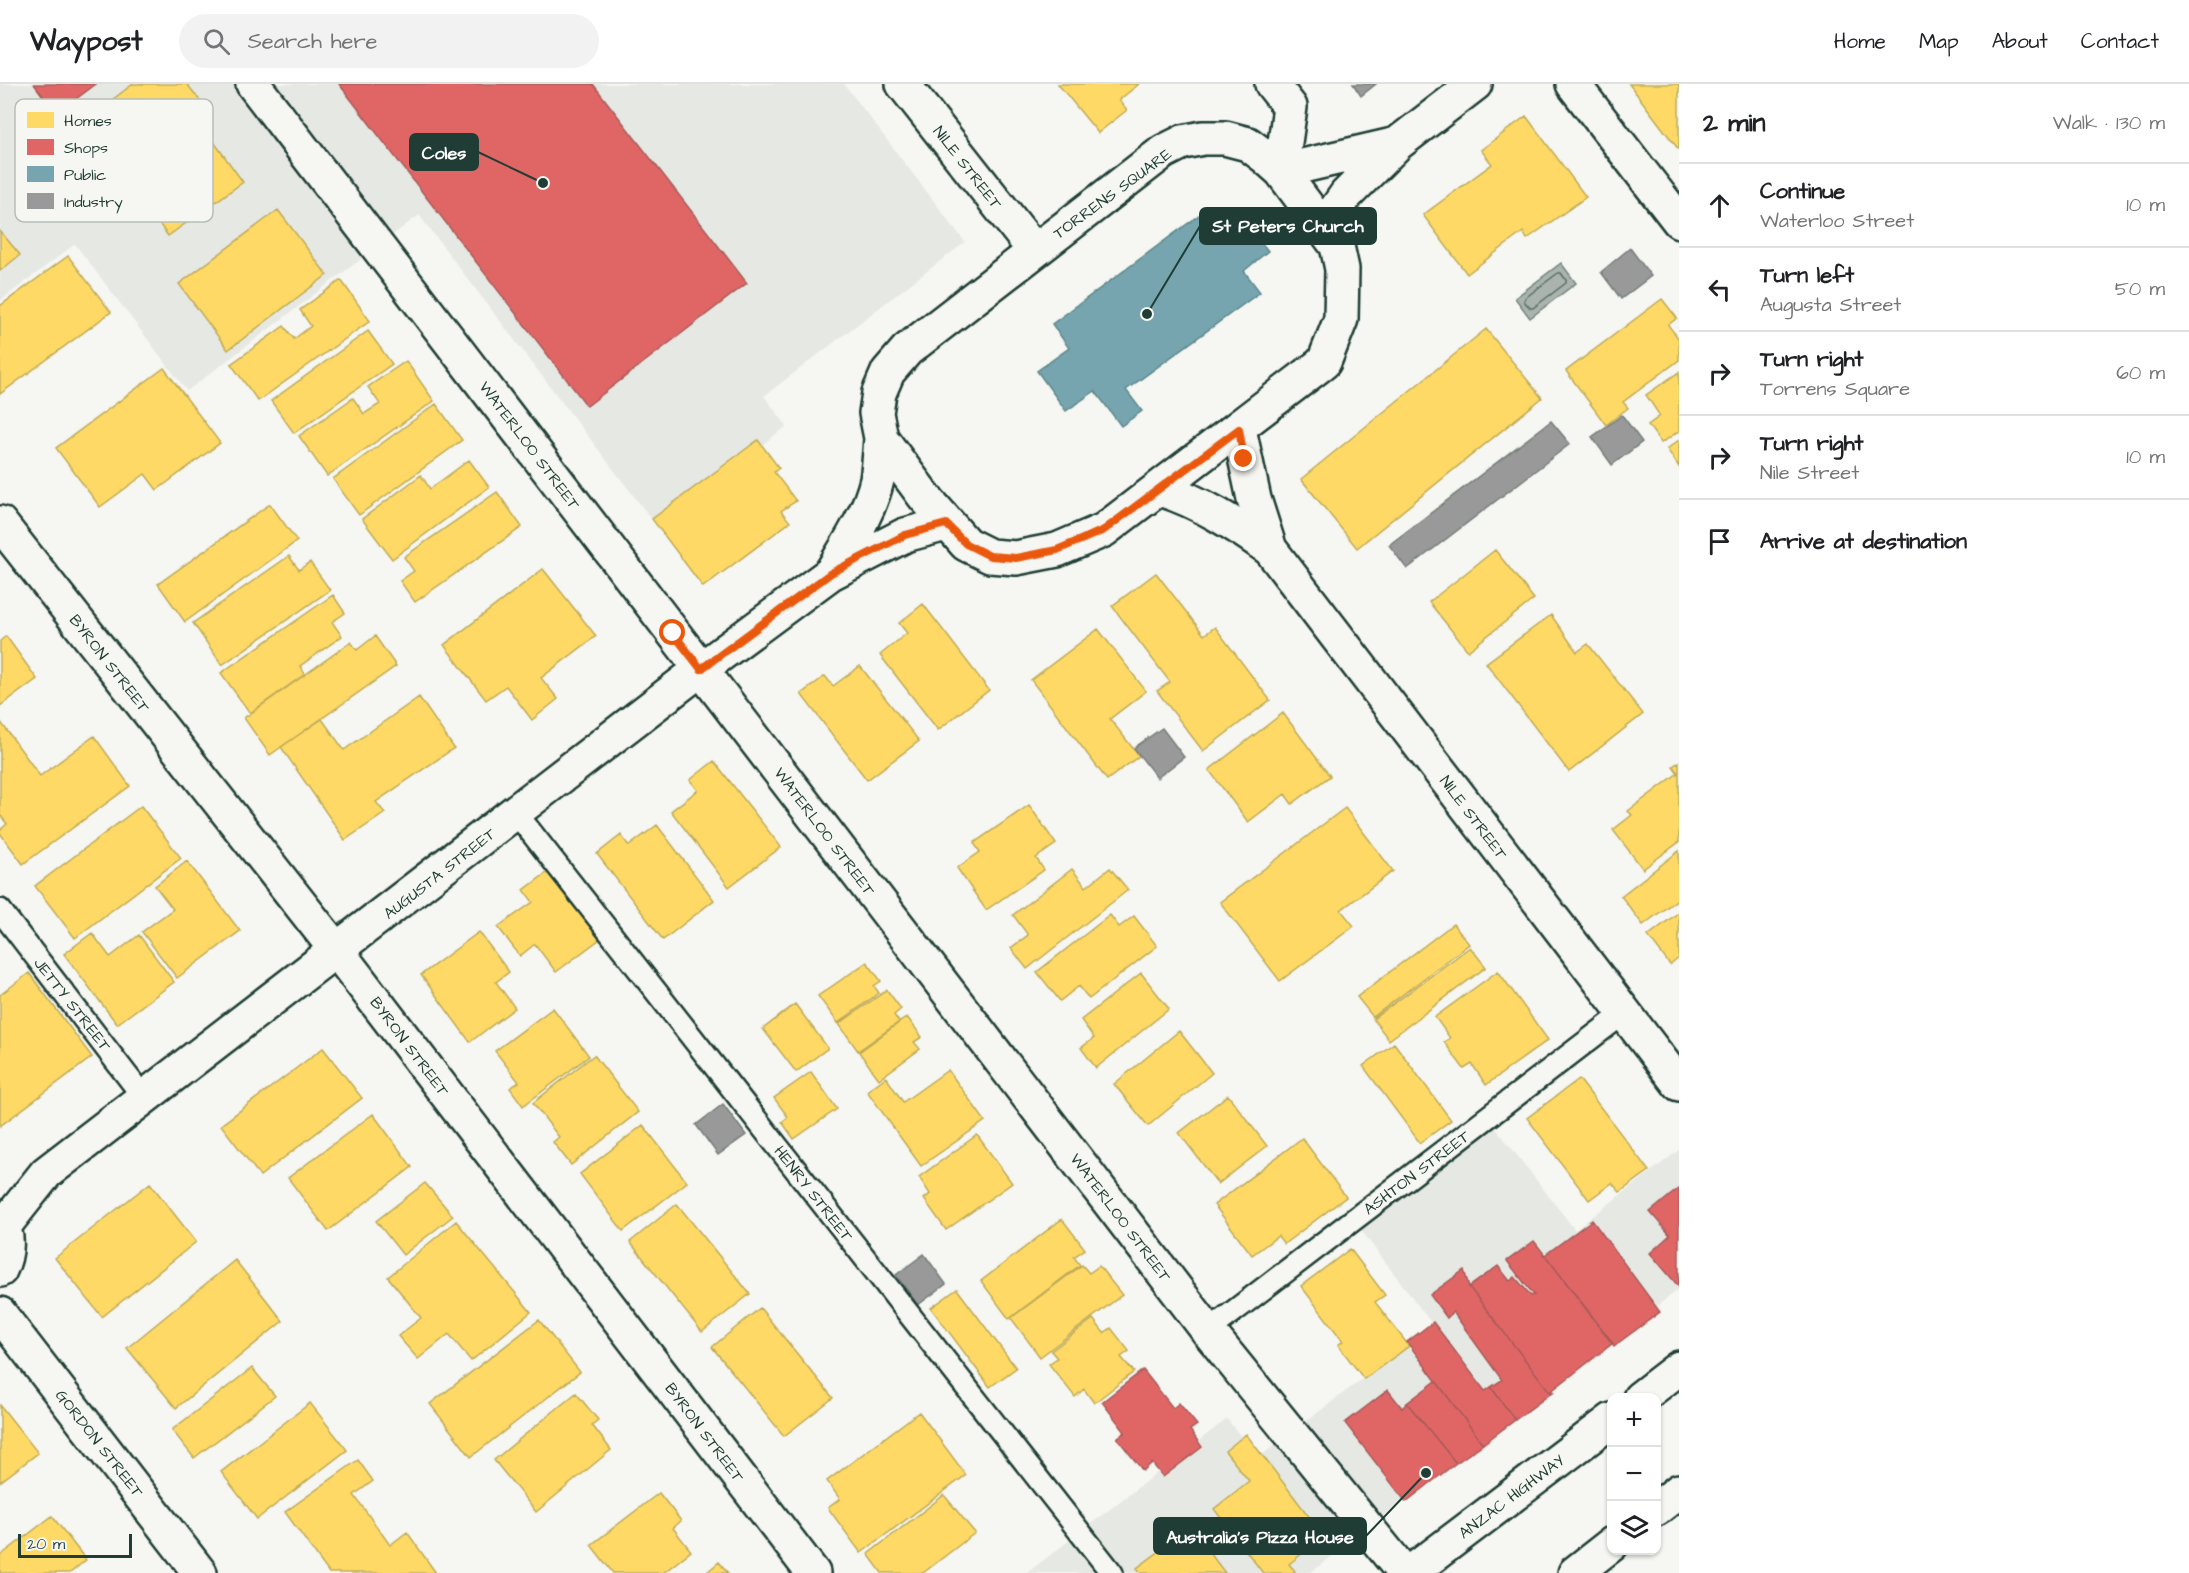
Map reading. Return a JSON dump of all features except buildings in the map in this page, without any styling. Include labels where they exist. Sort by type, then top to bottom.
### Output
[{"type":"street","name":"WATERLOO STREET","points":[[253,84],[1208,1331],[1404,1573]]},
{"type":"street","name":"NILE STREET","points":[[903,84],[1034,250]]},
{"type":"street","points":[[1272,84],[1290,107],[1281,171],[1396,144]]},
{"type":"street","points":[[1323,228],[1346,195],[1396,144],[1475,84]]},
{"type":"street","points":[[1573,84],[1676,210]]},
{"type":"street","name":"TORRENS SQUARE","points":[[1203,138],[1225,138],[1248,144],[1281,171],[1337,246],[1342,269],[1341,319],[1324,362],[1160,489],[1097,533],[1057,550],[1016,558],[990,556],[966,544],[946,524],[881,438],[876,413],[879,393],[888,372],[907,350],[1034,250],[1163,152],[1183,142],[1203,138]]},
{"type":"street","name":"NILE STREET","points":[[1239,429],[1254,500],[1270,549]]},
{"type":"street","name":"AUGUSTA STREET","points":[[831,573],[860,524],[873,491],[881,438]]},
{"type":"street","name":"NILE STREET","points":[[1160,489],[1189,498],[1229,519],[1270,549],[1679,1084]]},
{"type":"street","name":"BYRON STREET","points":[[0,523],[337,951],[813,1573]]},
{"type":"street","name":"AUGUSTA STREET","points":[[2,1223],[46,1173],[701,669],[831,573],[905,535],[946,524]]},
{"type":"street","name":"AUGUSTA STREET","points":[[0,1192],[46,1173]]},
{"type":"street","points":[[0,1270],[7,1244],[2,1223]]},
{"type":"street","name":"GORDON STREET","points":[[0,1314],[200,1573]]},
{"type":"street","points":[[1647,1393],[1679,1368]]},
{"type":"street","name":"ANZAC HIGHWAY","points":[[1410,1573],[1607,1423]]},
{"type":"street","points":[[1661,1505],[1679,1491]]},
{"type":"street","points":[[1575,1573],[1607,1547]]},
{"type":"lane","name":"HENRY STREET","points":[[516,813],[1112,1573]]},
{"type":"lane","name":"JETTY STREET","points":[[0,910],[145,1099]]},
{"type":"lane","name":"ASHTON STREET","points":[[1208,1331],[1624,1013]]},
{"type":"shaded area","points":[[0,84],[844,84],[965,242],[764,396],[787,426],[656,525],[419,215],[187,391],[75,244],[0,301]]},
{"type":"shaded area","points":[[1495,1127],[1575,1230],[1679,1150],[1679,1289],[1310,1573],[1027,1573],[1227,1419],[1258,1458],[1433,1325],[1361,1230]]},
{"type":"water","points":[[1561,263],[1576,283],[1530,318],[1515,298]]},
{"type":"place","name":"Coles","points":[[543,183]]},
{"type":"place","name":"St Peters Church","points":[[1147,314]]},
{"type":"place","name":"Australia's Pizza House","points":[[1426,1473]]},
{"type":"route","points":[[673,633],[701,669],[831,573],[905,535],[946,524],[966,544],[990,556],[1016,558],[1057,550],[1104,530],[1239,429],[1244,459]]}]
